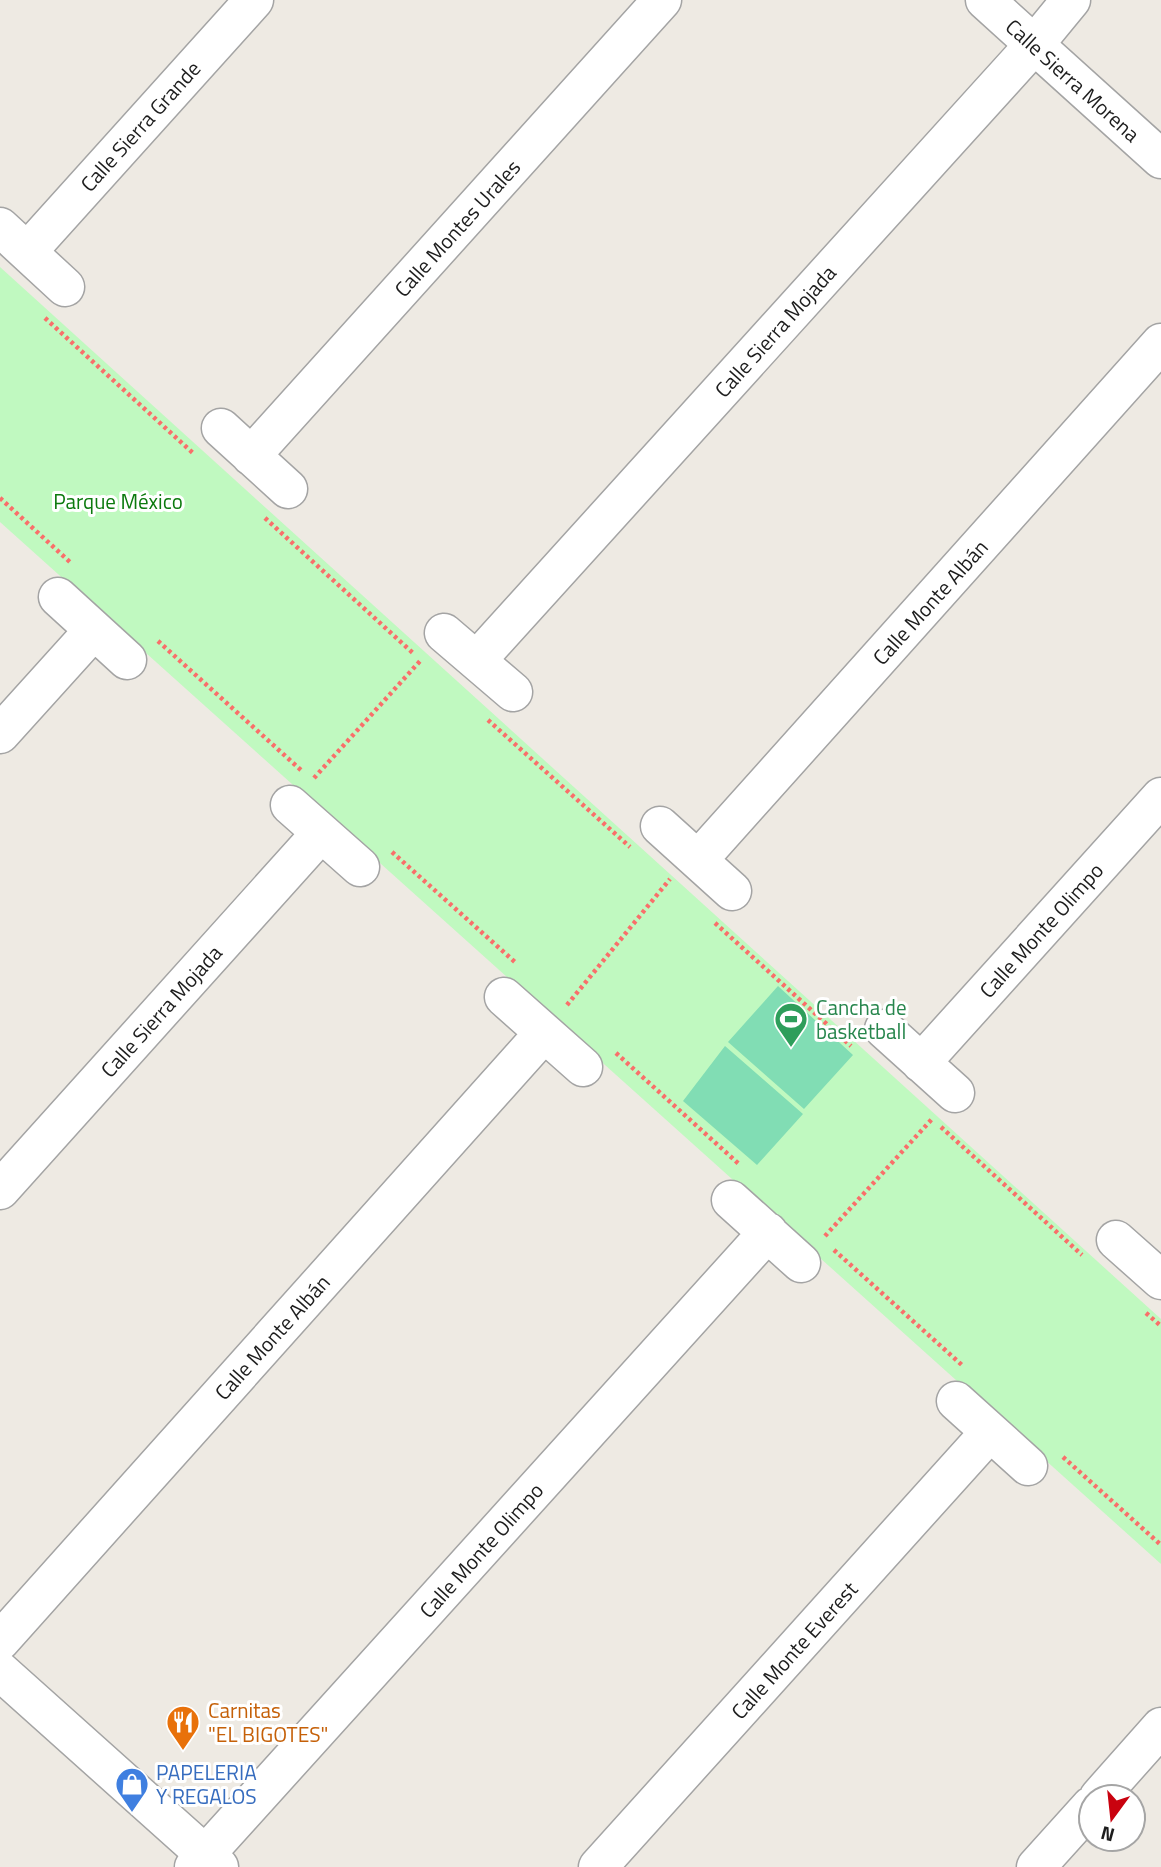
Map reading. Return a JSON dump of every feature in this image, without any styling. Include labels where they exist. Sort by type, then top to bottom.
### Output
[{"type":"street","name":"Calle Sierra Grande","points":[[13,240],[254,0]]},
{"type":"street","name":"Calle Montes Urales","points":[[251,456],[662,0]]},
{"type":"street","name":"Calle Sierra Morena","points":[[985,0],[1161,159]]},
{"type":"street","name":"Calle Sierra Mojada","points":[[477,660],[1034,45],[1071,0]]},
{"type":"street","points":[[13,240],[53,301]]},
{"type":"street","name":"Calle Monte Albán","points":[[684,872],[1161,343]]},
{"type":"street","points":[[208,441],[251,456],[288,489]]},
{"type":"street","points":[[58,597],[127,660]]},
{"type":"street","points":[[0,734],[94,629]]},
{"type":"street","points":[[432,647],[477,660],[513,692]]},
{"type":"street","name":"Calle Monte Olimpo","points":[[921,1063],[1161,797]]},
{"type":"street","points":[[290,805],[359,867]]},
{"type":"street","name":"Calle Sierra Mojada","points":[[0,1190],[321,833]]},
{"type":"street","points":[[649,840],[721,905]]},
{"type":"street","points":[[504,997],[583,1067]]},
{"type":"street","name":"Calle Monte Albán","points":[[0,1641],[544,1033]]},
{"type":"street","points":[[873,1042],[921,1063],[943,1106]]},
{"type":"street","points":[[731,1200],[801,1263]]},
{"type":"street","name":"Calle Monte Olimpo","points":[[206,1863],[768,1233]]},
{"type":"street","points":[[956,1402],[1028,1466]]},
{"type":"street","name":"Calle Monte Everest","points":[[598,1867],[990,1432]]},
{"type":"street","points":[[0,1671],[206,1863]]},
{"type":"street","points":[[1111,1783],[1161,1727]]},
{"type":"street","points":[[1037,1867],[1077,1822]]},
{"type":"path","points":[[53,301],[208,441]]},
{"type":"path","points":[[257,511],[432,647]]},
{"type":"path","points":[[431,669],[432,647]]},
{"type":"path","points":[[290,805],[432,647]]},
{"type":"path","points":[[483,716],[649,840]]},
{"type":"path","points":[[658,872],[684,872]]},
{"type":"path","points":[[544,1033],[684,872]]},
{"type":"path","points":[[721,905],[873,1042]]},
{"type":"path","points":[[801,1263],[943,1106],[1135,1266],[1161,1326]]},
{"type":"green space","name":"Parque México","points":[[0,267],[1161,1319],[1161,1564],[0,522]]},
{"type":"green space","name":"Cancha de basketball","points":[[778,986],[853,1055],[804,1109],[728,1042]]},
{"type":"green space","name":"Cancha de basketball","points":[[725,1046],[803,1114],[757,1165],[683,1101]]},
{"type":"place","name":"Cancha de basketball","points":[[791,1049]]},
{"type":"place","name":"Carnitas \"EL BIGOTES\"","points":[[183,1752]]},
{"type":"place","name":"PAPELERIA Y REGALOS","points":[[132,1814]]}]
